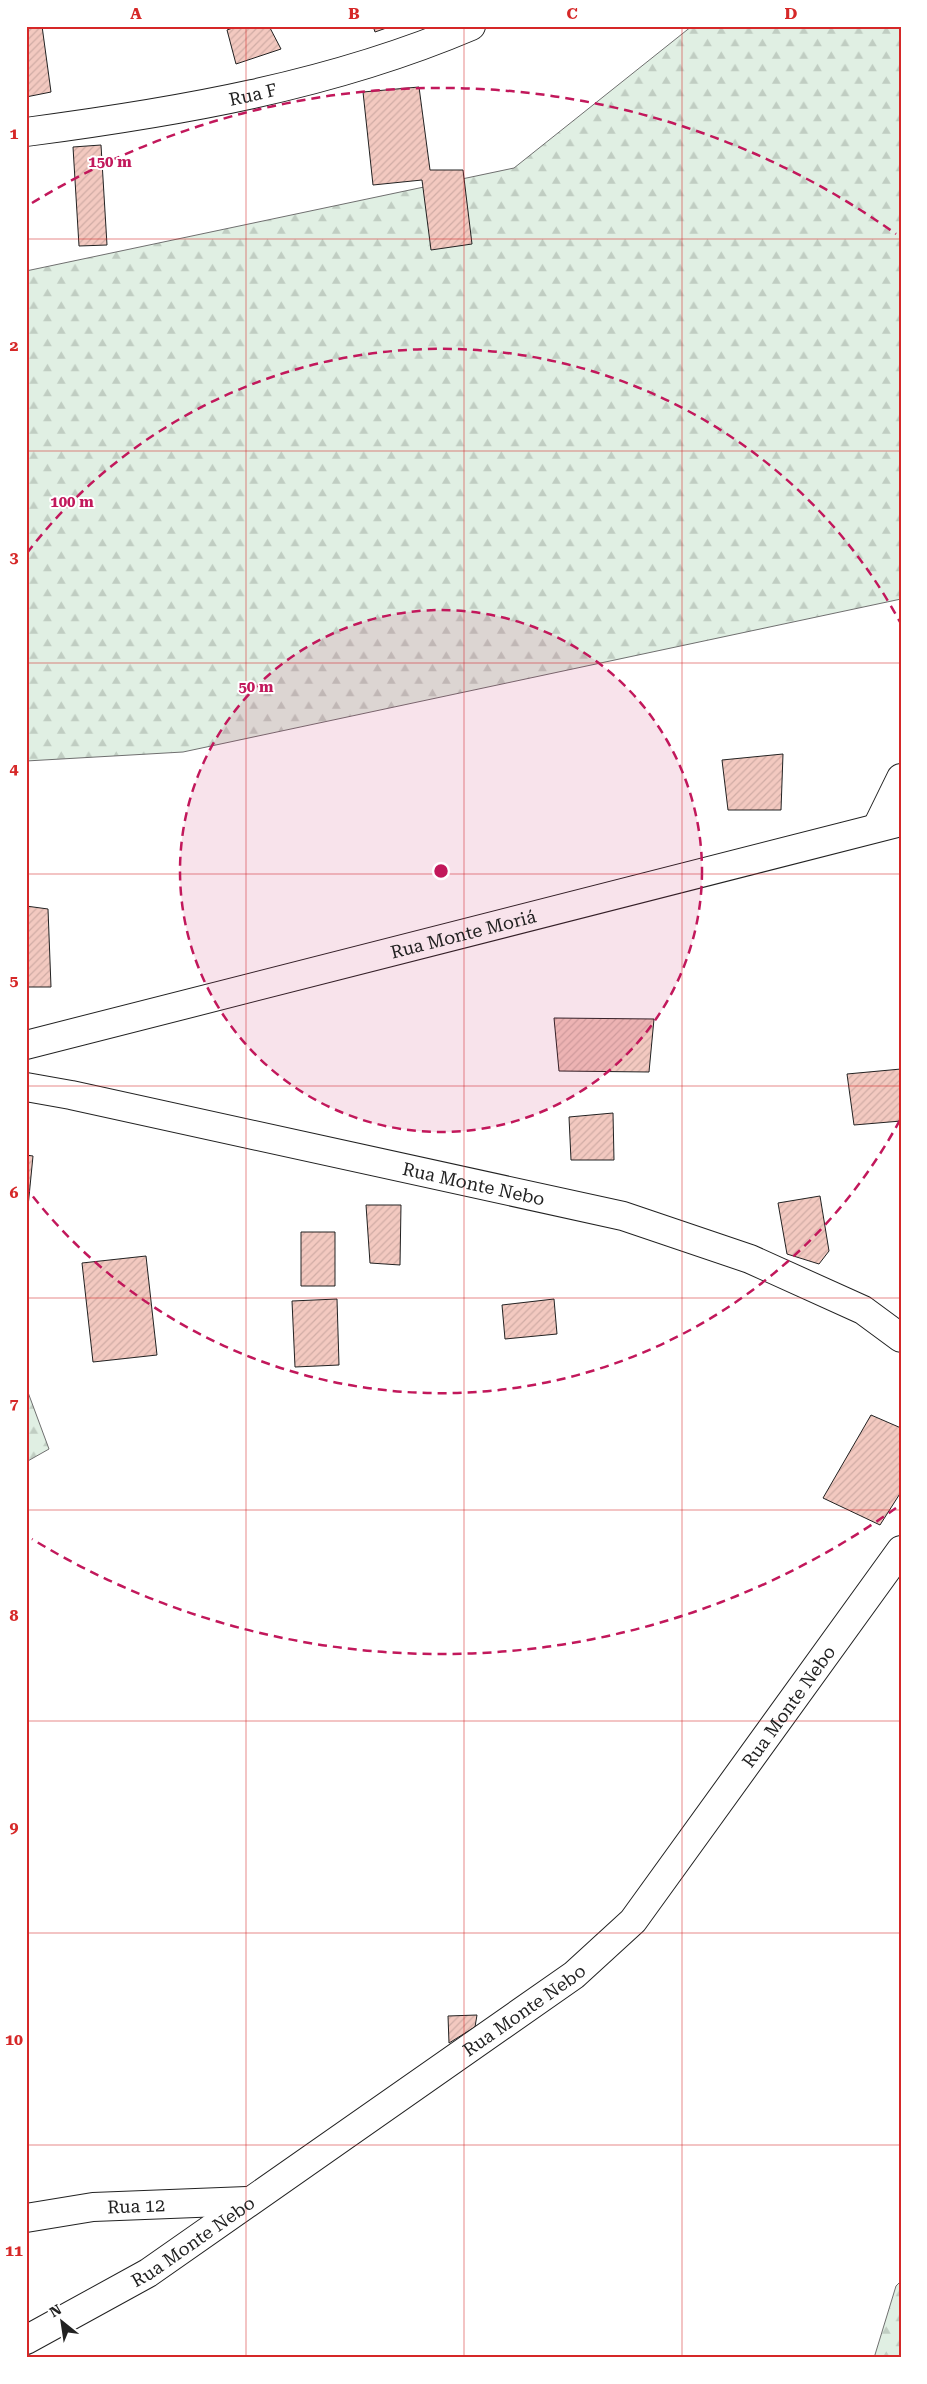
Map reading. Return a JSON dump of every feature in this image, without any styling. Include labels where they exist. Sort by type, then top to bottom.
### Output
[{"type":"street","name":"Rua F","points":[[26,132],[88,124],[287,88],[358,68],[472,26]]},
{"type":"street","points":[[889,824],[901,778]]},
{"type":"street","name":"Rua Monte Moriá","points":[[26,1045],[889,824]]},
{"type":"street","name":"Rua Monte Nebo","points":[[26,1087],[71,1095],[623,1216],[750,1259],[863,1310],[901,1338]]},
{"type":"street","name":"Rua Monte Nebo","points":[[26,2340],[148,2273],[247,2201],[311,2161],[574,1975],[632,1921],[901,1550]]},
{"type":"street","name":"Rua 12","points":[[26,2218],[92,2206],[247,2201]]},
{"type":"green space","points":[[692,26],[901,26],[901,599],[183,752],[26,761],[26,271],[514,168]]},
{"type":"green space","points":[[26,1387],[49,1449],[26,1462]]},
{"type":"green space","points":[[901,2281],[901,2358],[874,2358],[896,2286]]},
{"type":"building","points":[[26,26],[42,26],[51,92],[26,97]]},
{"type":"building","points":[[238,26],[269,26],[281,49],[236,64],[227,30]]},
{"type":"building","points":[[373,26],[392,26],[375,32]]},
{"type":"building","points":[[419,87],[430,170],[463,170],[472,244],[431,250],[422,180],[373,185],[363,92]]},
{"type":"building","points":[[101,145],[107,245],[79,246],[73,147]]},
{"type":"building","points":[[783,754],[781,810],[728,810],[722,760]]},
{"type":"building","points":[[26,906],[48,909],[51,987],[26,987]]},
{"type":"building","points":[[554,1018],[654,1019],[649,1072],[559,1071]]},
{"type":"building","points":[[901,1069],[901,1121],[854,1125],[847,1074]]},
{"type":"building","points":[[613,1113],[614,1160],[571,1160],[569,1117]]},
{"type":"building","points":[[26,1155],[33,1156],[26,1227]]},
{"type":"building","points":[[820,1196],[829,1251],[819,1264],[787,1254],[778,1203]]},
{"type":"building","points":[[366,1205],[401,1205],[400,1265],[370,1263]]},
{"type":"building","points":[[301,1232],[335,1232],[335,1286],[301,1286]]},
{"type":"building","points":[[146,1256],[157,1355],[93,1362],[82,1263]]},
{"type":"building","points":[[337,1299],[339,1365],[295,1367],[292,1301]]},
{"type":"building","points":[[554,1299],[557,1334],[505,1339],[502,1305]]},
{"type":"building","points":[[871,1415],[901,1428],[901,1492],[880,1525],[823,1498]]},
{"type":"building","points":[[477,2015],[475,2027],[449,2043],[448,2016]]}]
